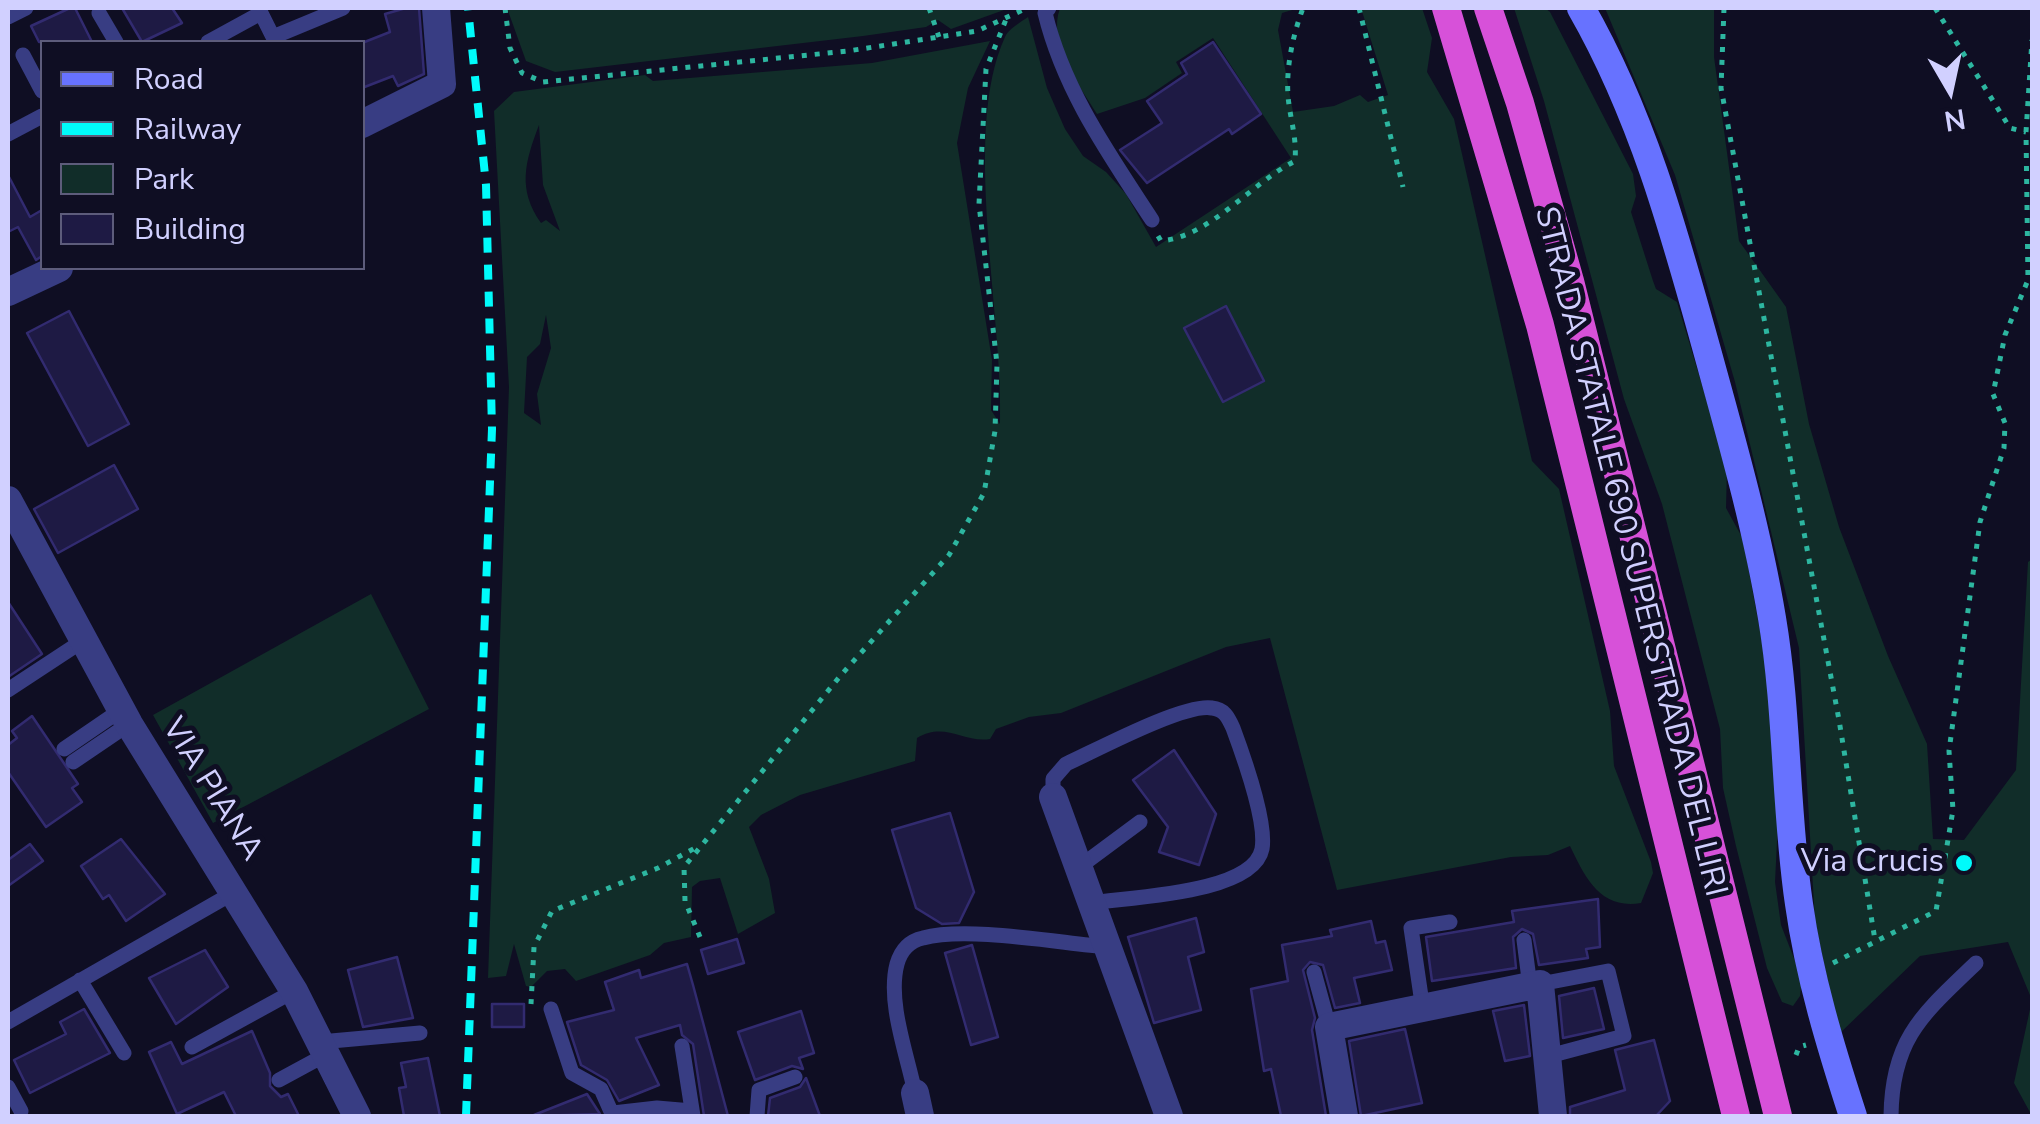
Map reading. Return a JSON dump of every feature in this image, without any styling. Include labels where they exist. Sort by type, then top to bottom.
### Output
[{"type":"highway","name":"STRADA STATALE 690 SUPERSTRADA DEL LIRI","points":[[1446,8],[1540,325],[1736,1116]]},
{"type":"highway","name":"STRADA STATALE 690 SUPERSTRADA DEL LIRI","points":[[1488,8],[1570,281],[1778,1116]]},
{"type":"main road","points":[[1581,8],[1632,111],[1670,216],[1742,475],[1780,675],[1798,903],[1811,969],[1854,1116]]},
{"type":"street","points":[[365,122],[442,84],[436,8]]},
{"type":"street","points":[[10,286],[54,270]]},
{"type":"street","name":"VIA PIANA","points":[[8,500],[125,717],[294,991],[357,1116]]},
{"type":"street","points":[[1053,797],[1169,1116]]},
{"type":"street","points":[[1344,1116],[1329,1027],[1535,985],[1549,1056],[1553,1116]]},
{"type":"lane","points":[[8,18],[26,8]]},
{"type":"lane","points":[[212,40],[260,13],[273,36],[343,8]]},
{"type":"lane","points":[[1049,8],[1045,13],[1062,70],[1085,117],[1152,220]]},
{"type":"lane","points":[[99,13],[115,40]]},
{"type":"lane","points":[[24,54],[40,87]]},
{"type":"lane","points":[[8,134],[40,117]]},
{"type":"lane","points":[[8,690],[84,640]]},
{"type":"lane","points":[[1053,797],[1053,779],[1066,764],[1187,711],[1221,710],[1236,736],[1262,836],[1262,852],[1253,866],[1214,885],[1091,903]]},
{"type":"lane","points":[[68,756],[125,717]]},
{"type":"lane","points":[[1078,868],[1140,822]]},
{"type":"lane","points":[[8,1022],[234,893]]},
{"type":"lane","points":[[1423,1010],[1411,928],[1450,922]]},
{"type":"lane","points":[[918,1105],[895,974],[904,948],[933,936],[1108,947]]},
{"type":"lane","points":[[1524,940],[1535,985],[1608,971],[1624,1036],[1549,1056]]},
{"type":"lane","points":[[1892,1116],[1892,1072],[1920,1017],[1976,963]]},
{"type":"lane","points":[[1314,972],[1329,1027]]},
{"type":"lane","points":[[80,980],[124,1053]]},
{"type":"lane","points":[[192,1047],[294,991]]},
{"type":"lane","points":[[551,1009],[572,1073],[602,1089],[613,1115],[657,1108],[692,1114],[682,1046]]},
{"type":"lane","points":[[279,1080],[323,1048],[420,1033]]},
{"type":"lane","points":[[756,1116],[759,1090],[795,1077]]},
{"type":"lane","points":[[8,1087],[21,1111]]},
{"type":"path","points":[[505,8],[510,48],[522,73],[542,82],[848,51],[977,31],[1028,8]]},
{"type":"path","points":[[929,8],[939,37]]},
{"type":"path","points":[[1152,220],[1161,241],[1186,238],[1264,177],[1295,161],[1297,136],[1288,95],[1292,39],[1304,8]]},
{"type":"path","points":[[1359,8],[1403,187]]},
{"type":"path","points":[[1724,8],[1721,88],[1840,720],[1875,941]]},
{"type":"path","points":[[1935,8],[2010,128],[2026,132]]},
{"type":"path","points":[[700,936],[685,901],[684,867],[949,555],[984,493],[996,431],[997,364],[979,204],[986,69],[1008,17]]},
{"type":"path","points":[[1822,970],[1936,912],[1953,810],[1949,751],[1980,522],[2004,448],[2006,424],[1993,394],[2005,335],[2028,280],[2026,132],[2032,40]]},
{"type":"path","points":[[557,1028],[543,1032],[531,1002],[534,947],[552,911],[658,868],[698,846]]},
{"type":"green space","points":[[507,8],[1004,10],[951,29],[938,20],[926,27],[863,36],[555,72],[526,61]]},
{"type":"green space","points":[[1060,8],[1299,8],[1282,13],[1278,30],[1293,112],[1334,106],[1360,95],[1368,102],[1388,95],[1361,8],[1422,8],[1432,38],[1427,72],[1454,119],[1532,461],[1559,489],[1610,711],[1614,766],[1651,862],[1653,873],[1641,903],[1627,904],[1604,896],[1588,880],[1570,846],[1548,855],[1511,857],[1337,890],[1270,638],[1226,647],[1061,713],[1029,717],[996,729],[990,739],[927,733],[917,738],[915,761],[800,795],[761,815],[749,827],[769,879],[775,913],[738,934],[720,878],[700,881],[692,887],[691,937],[664,943],[650,955],[576,981],[565,969],[547,971],[531,987],[526,986],[514,944],[506,976],[488,978],[509,387],[494,111],[514,92],[645,75],[653,81],[872,63],[990,41],[968,88],[957,143],[992,360],[991,410],[1000,424],[985,173],[986,122],[992,76],[1012,28],[1028,17],[1047,88],[1065,129],[1083,156],[1106,172],[1126,194],[1156,247],[1291,158],[1213,38],[1176,62],[1182,73],[1145,98],[1097,114],[1067,63],[1057,21]],"holes":[[[539,125],[543,185],[560,231],[546,220],[541,223],[526,187],[527,163]],[[1226,307],[1264,380],[1223,402],[1185,328]],[[546,315],[551,348],[537,394],[541,425],[524,413],[527,357],[540,344]]]},
{"type":"green space","points":[[1514,8],[1545,8],[1550,12],[1633,174],[1636,196],[1631,212],[1653,281],[1656,289],[1677,302],[1727,468],[1726,508],[1743,539],[1777,723],[1775,882],[1781,925],[1802,979],[1800,996],[1793,1006],[1782,1002],[1767,968],[1723,788],[1720,729],[1662,504],[1624,399],[1544,101]]},
{"type":"green space","points":[[1605,8],[1714,8],[1714,57],[1739,241],[1786,307],[1809,424],[1839,527],[1888,656],[1927,744],[1933,839],[1964,840],[2016,770],[2028,562],[2032,559],[2032,1000],[2008,942],[1920,956],[1839,1034],[1815,921],[1799,648],[1735,382],[1675,175]]},
{"type":"green space","points":[[371,594],[429,709],[213,823],[153,715]]},
{"type":"green space","points":[[2032,1000],[2032,1116],[2014,1083]]},
{"type":"building","points":[[75,8],[91,40],[39,42],[31,26]]},
{"type":"building","points":[[122,8],[172,8],[182,23],[141,40]]},
{"type":"building","points":[[419,8],[424,74],[398,86],[393,76],[365,87],[365,42],[390,32],[385,14]]},
{"type":"building","points":[[1213,42],[1261,114],[1232,134],[1229,129],[1147,183],[1120,150],[1162,123],[1147,101],[1187,74],[1181,63]]},
{"type":"building","points":[[8,175],[30,217],[40,211],[40,257],[36,260],[18,227],[8,232]]},
{"type":"building","points":[[1226,306],[1264,381],[1223,402],[1184,328]]},
{"type":"building","points":[[69,311],[129,424],[88,446],[27,333]]},
{"type":"building","points":[[114,465],[138,509],[58,553],[34,509]]},
{"type":"building","points":[[8,602],[42,654],[8,677]]},
{"type":"building","points":[[32,716],[78,784],[72,788],[82,802],[46,827],[8,772],[8,745],[17,738],[12,731]]},
{"type":"building","points":[[1174,750],[1216,814],[1199,865],[1159,852],[1168,827],[1133,780]]},
{"type":"building","points":[[950,813],[974,892],[959,923],[942,924],[916,908],[892,830]]},
{"type":"building","points":[[121,839],[165,894],[126,921],[109,895],[103,899],[81,866]]},
{"type":"building","points":[[30,844],[43,861],[8,886],[8,860]]},
{"type":"building","points":[[1598,899],[1600,947],[1586,949],[1588,958],[1539,965],[1533,934],[1522,929],[1513,937],[1516,968],[1432,981],[1426,937],[1514,922],[1512,911]]},
{"type":"building","points":[[1196,918],[1204,952],[1188,957],[1201,1010],[1154,1023],[1128,937]]},
{"type":"building","points":[[1371,921],[1376,943],[1385,941],[1392,970],[1354,978],[1360,1003],[1335,1008],[1323,965],[1310,962],[1303,970],[1315,1018],[1312,1030],[1326,1116],[1281,1116],[1271,1069],[1264,1071],[1251,989],[1288,981],[1282,945],[1332,936],[1330,930]]},
{"type":"building","points":[[737,939],[744,963],[708,974],[701,950]]},
{"type":"building","points":[[972,945],[998,1037],[971,1045],[945,953]]},
{"type":"building","points":[[205,950],[228,987],[176,1024],[149,978]]},
{"type":"building","points":[[397,957],[413,1018],[363,1027],[348,970]]},
{"type":"building","points":[[687,964],[728,1116],[704,1116],[693,1044],[682,1035],[680,1025],[636,1038],[659,1085],[619,1101],[607,1080],[581,1065],[567,1022],[614,1010],[605,982],[639,970],[641,978]]},
{"type":"building","points":[[1594,988],[1604,1029],[1563,1038],[1559,996]]},
{"type":"building","points":[[492,1004],[524,1004],[524,1027],[492,1027]]},
{"type":"building","points":[[1524,1005],[1530,1056],[1505,1061],[1493,1011]]},
{"type":"building","points":[[84,1009],[110,1053],[30,1093],[14,1060],[66,1034],[60,1022]]},
{"type":"building","points":[[801,1011],[814,1053],[799,1058],[803,1069],[792,1066],[755,1080],[738,1032]]},
{"type":"building","points":[[1405,1029],[1422,1103],[1361,1116],[1349,1041]]},
{"type":"building","points":[[252,1031],[270,1073],[270,1086],[281,1097],[288,1094],[299,1116],[236,1116],[224,1092],[177,1114],[149,1052],[171,1042],[182,1064]]},
{"type":"building","points":[[1654,1040],[1670,1101],[1656,1116],[1570,1116],[1570,1107],[1625,1090],[1615,1050]]},
{"type":"building","points":[[428,1058],[440,1116],[404,1116],[399,1088],[406,1087],[401,1063]]},
{"type":"building","points":[[806,1078],[820,1116],[768,1116],[770,1098],[800,1087]]},
{"type":"building","points":[[587,1094],[600,1114],[534,1116],[534,1115]]},
{"type":"railway","points":[[466,1116],[492,429],[486,185],[468,8]]},
{"type":"place","name":"Via Crucis","points":[[1964,863]]}]
